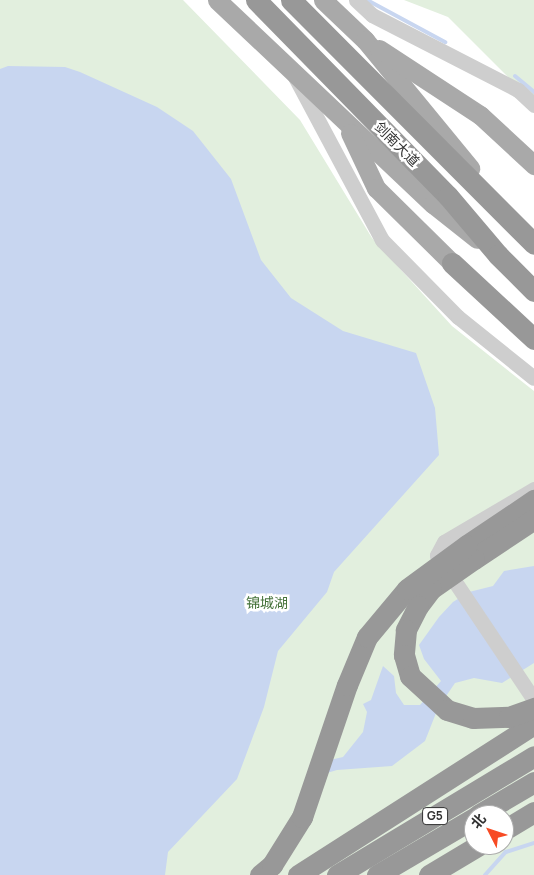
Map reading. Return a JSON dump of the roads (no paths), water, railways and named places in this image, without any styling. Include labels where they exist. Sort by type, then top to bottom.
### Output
[{"type":"highway","name":"剑南大道","points":[[256,0],[448,196],[498,255],[534,292]]},
{"type":"highway","name":"剑南大道","points":[[292,0],[529,239]]},
{"type":"highway","points":[[452,263],[534,339]]},
{"type":"highway","points":[[534,500],[470,552],[431,589],[418,606],[406,630],[404,654],[410,676],[447,710],[473,718],[509,717],[534,708]]},
{"type":"highway","points":[[260,875],[272,865],[302,817],[347,685],[366,637],[407,589],[470,552],[534,519]]},
{"type":"highway","points":[[298,875],[534,724]]},
{"type":"highway","name":"G5","points":[[337,875],[534,756]]},
{"type":"highway","points":[[495,805],[534,782]]},
{"type":"highway","points":[[514,824],[534,812]]},
{"type":"highway","name":"G5","points":[[378,875],[464,824]]},
{"type":"highway","points":[[429,875],[464,854]]},
{"type":"main road","points":[[216,0],[294,76],[433,204],[498,255]]},
{"type":"main road","points":[[324,0],[364,40],[529,239]]},
{"type":"main road","points":[[364,40],[480,115],[534,165]]},
{"type":"main road","points":[[345,122],[376,188],[452,263]]},
{"type":"street","points":[[356,0],[372,14],[518,90],[534,105]]},
{"type":"street","points":[[294,76],[382,240],[458,317],[534,378]]},
{"type":"street","points":[[534,489],[438,548],[437,555],[534,700]]},
{"type":"water","name":"锦城湖","points":[[8,66],[65,67],[80,72],[157,107],[193,131],[231,179],[261,260],[291,298],[343,331],[416,353],[435,408],[439,455],[334,572],[327,592],[278,651],[264,707],[237,779],[168,852],[165,875],[0,875],[0,69]]},
{"type":"water","points":[[534,566],[534,663],[502,683],[474,678],[455,683],[438,708],[425,741],[392,766],[337,770],[320,775],[330,760],[343,757],[363,732],[367,712],[363,704],[371,700],[383,666],[394,676],[396,693],[404,705],[420,705],[441,681],[424,659],[419,645],[439,617],[453,602],[469,592],[493,586],[504,571]]},
{"type":"waterway","points":[[367,0],[445,42]]},
{"type":"waterway","points":[[515,76],[534,92]]},
{"type":"waterway","points":[[485,875],[506,852],[534,843]]}]
